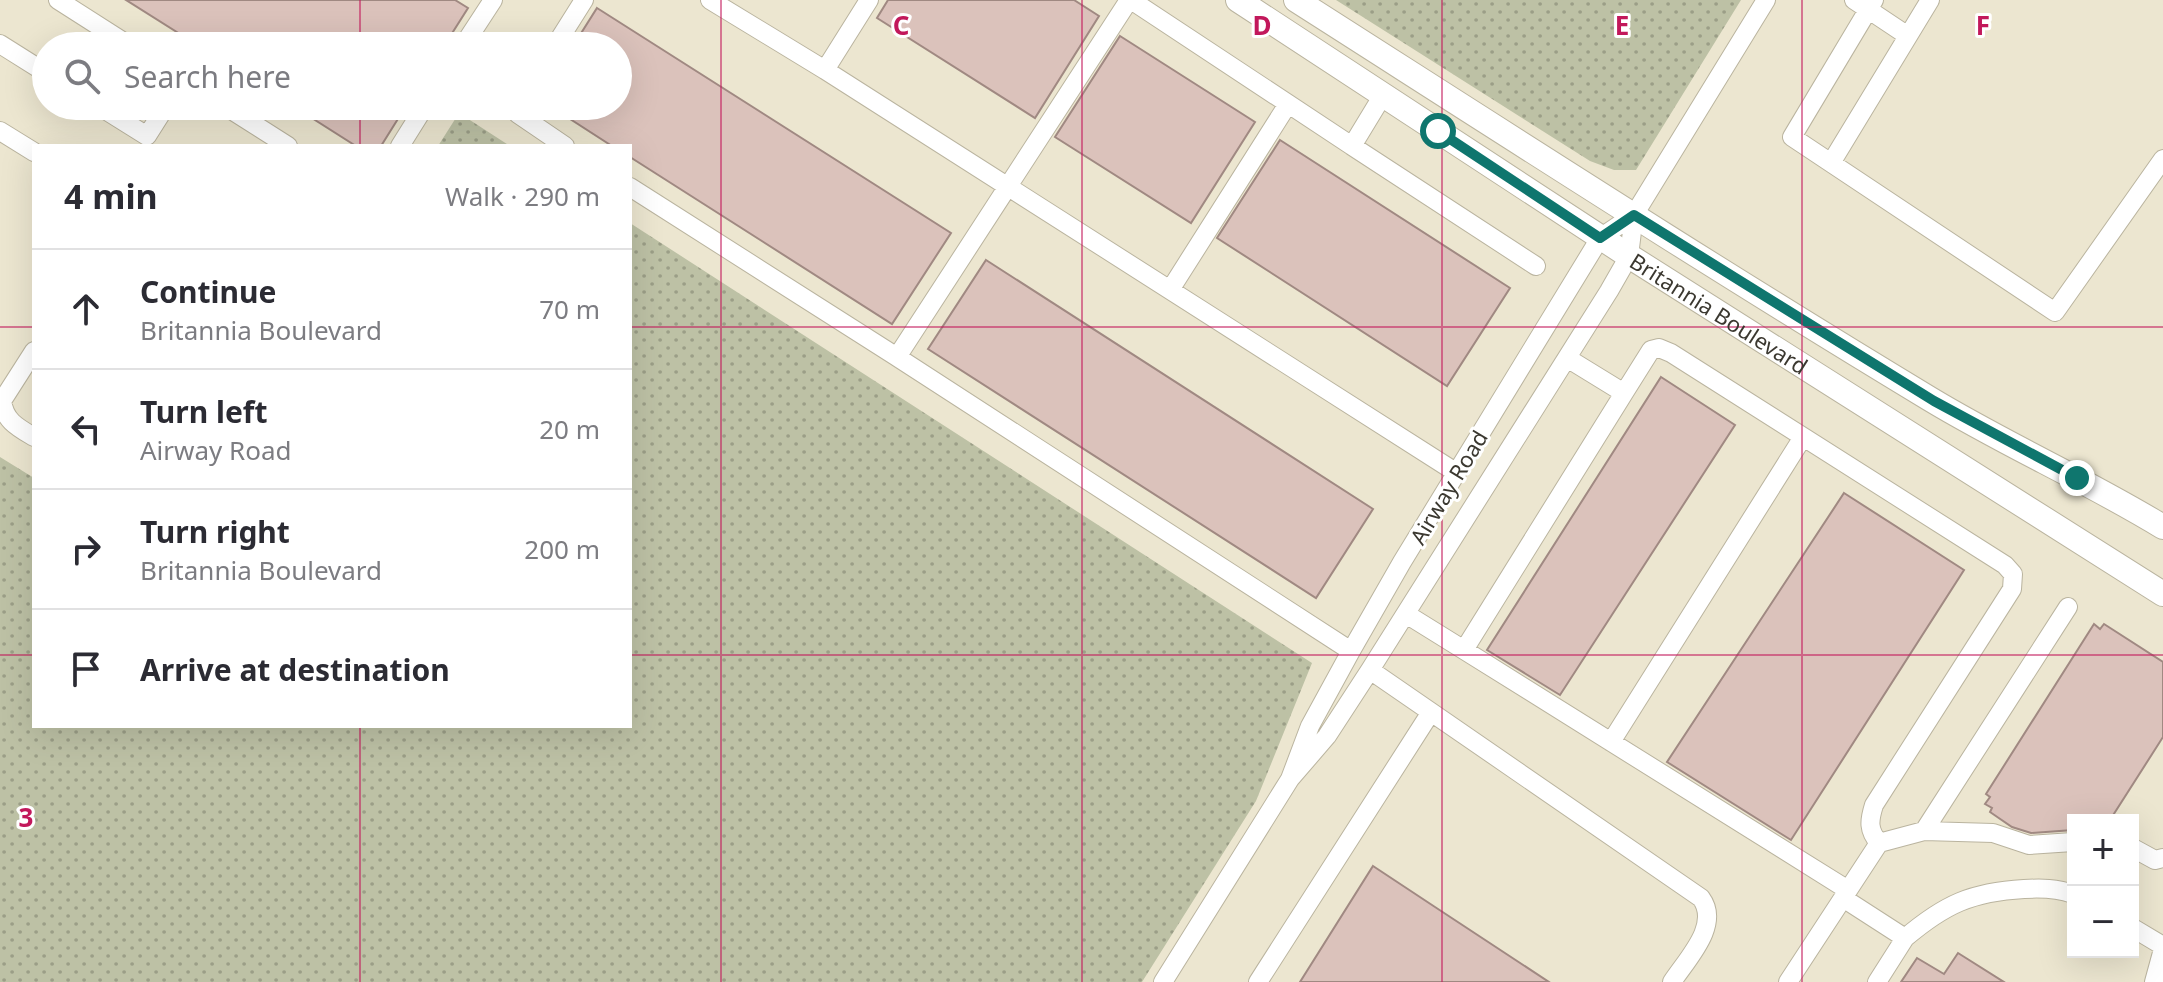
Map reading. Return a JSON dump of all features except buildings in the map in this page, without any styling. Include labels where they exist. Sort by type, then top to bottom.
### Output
[{"type":"main road","name":"Britannia Boulevard","points":[[1238,0],[1600,238],[2163,594]]},
{"type":"main road","name":"Britannia Boulevard","points":[[1296,0],[1934,401],[2107,493],[2163,527]]},
{"type":"street","points":[[58,0],[108,32]]},
{"type":"street","points":[[472,32],[493,0]]},
{"type":"street","points":[[564,32],[584,0]]},
{"type":"street","points":[[710,0],[1457,473]]},
{"type":"street","points":[[825,70],[869,0]]},
{"type":"street","points":[[897,357],[1130,0],[1536,266]]},
{"type":"street","name":"Airway Road","points":[[1290,779],[1310,726],[1351,651],[1600,238],[1634,215],[1766,0]]},
{"type":"street","points":[[1831,163],[1930,0]]},
{"type":"street","points":[[1908,36],[1866,3],[1792,137],[2055,312],[2163,159]]},
{"type":"street","points":[[0,44],[32,64]]},
{"type":"street","points":[[1352,146],[1383,95]]},
{"type":"street","points":[[1170,290],[1288,104]]},
{"type":"street","points":[[119,120],[152,143],[161,120]]},
{"type":"street","points":[[247,120],[285,144]]},
{"type":"street","points":[[401,144],[416,120]]},
{"type":"street","points":[[525,120],[562,144]]},
{"type":"street","points":[[0,131],[32,151]]},
{"type":"street","points":[[632,188],[1351,651]]},
{"type":"street","name":"Airway Road","points":[[1163,982],[1290,779],[1327,736],[1370,670],[1567,358],[1629,256],[1634,215]]},
{"type":"street","points":[[1464,650],[1651,350],[1659,348],[2005,565],[2013,574],[2012,589],[1874,805],[1869,820],[1871,834],[1879,843]]},
{"type":"street","points":[[32,354],[2,401],[4,413],[12,424],[32,436]]},
{"type":"street","points":[[1567,358],[1624,393]]},
{"type":"street","points":[[1611,742],[1803,437]]},
{"type":"street","points":[[1924,831],[2068,607]]},
{"type":"street","points":[[1406,614],[1846,894],[1905,938]]},
{"type":"street","points":[[1370,670],[1701,898],[1708,907],[1708,926],[1672,982]]},
{"type":"street","points":[[1258,982],[1431,712]]},
{"type":"street","points":[[1794,980],[1879,843],[1924,831],[1993,833],[2029,845],[2067,842]]},
{"type":"street","points":[[2139,851],[2155,860],[2163,858]]},
{"type":"street","points":[[1877,982],[1905,938],[1932,915],[1956,902],[1988,892],[2059,889],[2067,892]]},
{"type":"street","points":[[2139,932],[2163,948],[2154,982]]},
{"type":"green space","points":[[1336,0],[1741,0],[1636,170],[1614,170],[1590,161]]},
{"type":"green space","points":[[455,120],[470,120],[507,144],[439,144]]},
{"type":"green space","points":[[632,224],[1312,663],[1256,801],[1142,982],[0,982],[0,457],[32,477],[32,728],[632,728]]},
{"type":"route","points":[[1438,131],[1600,238],[1634,215],[1934,401],[2077,478]]}]
